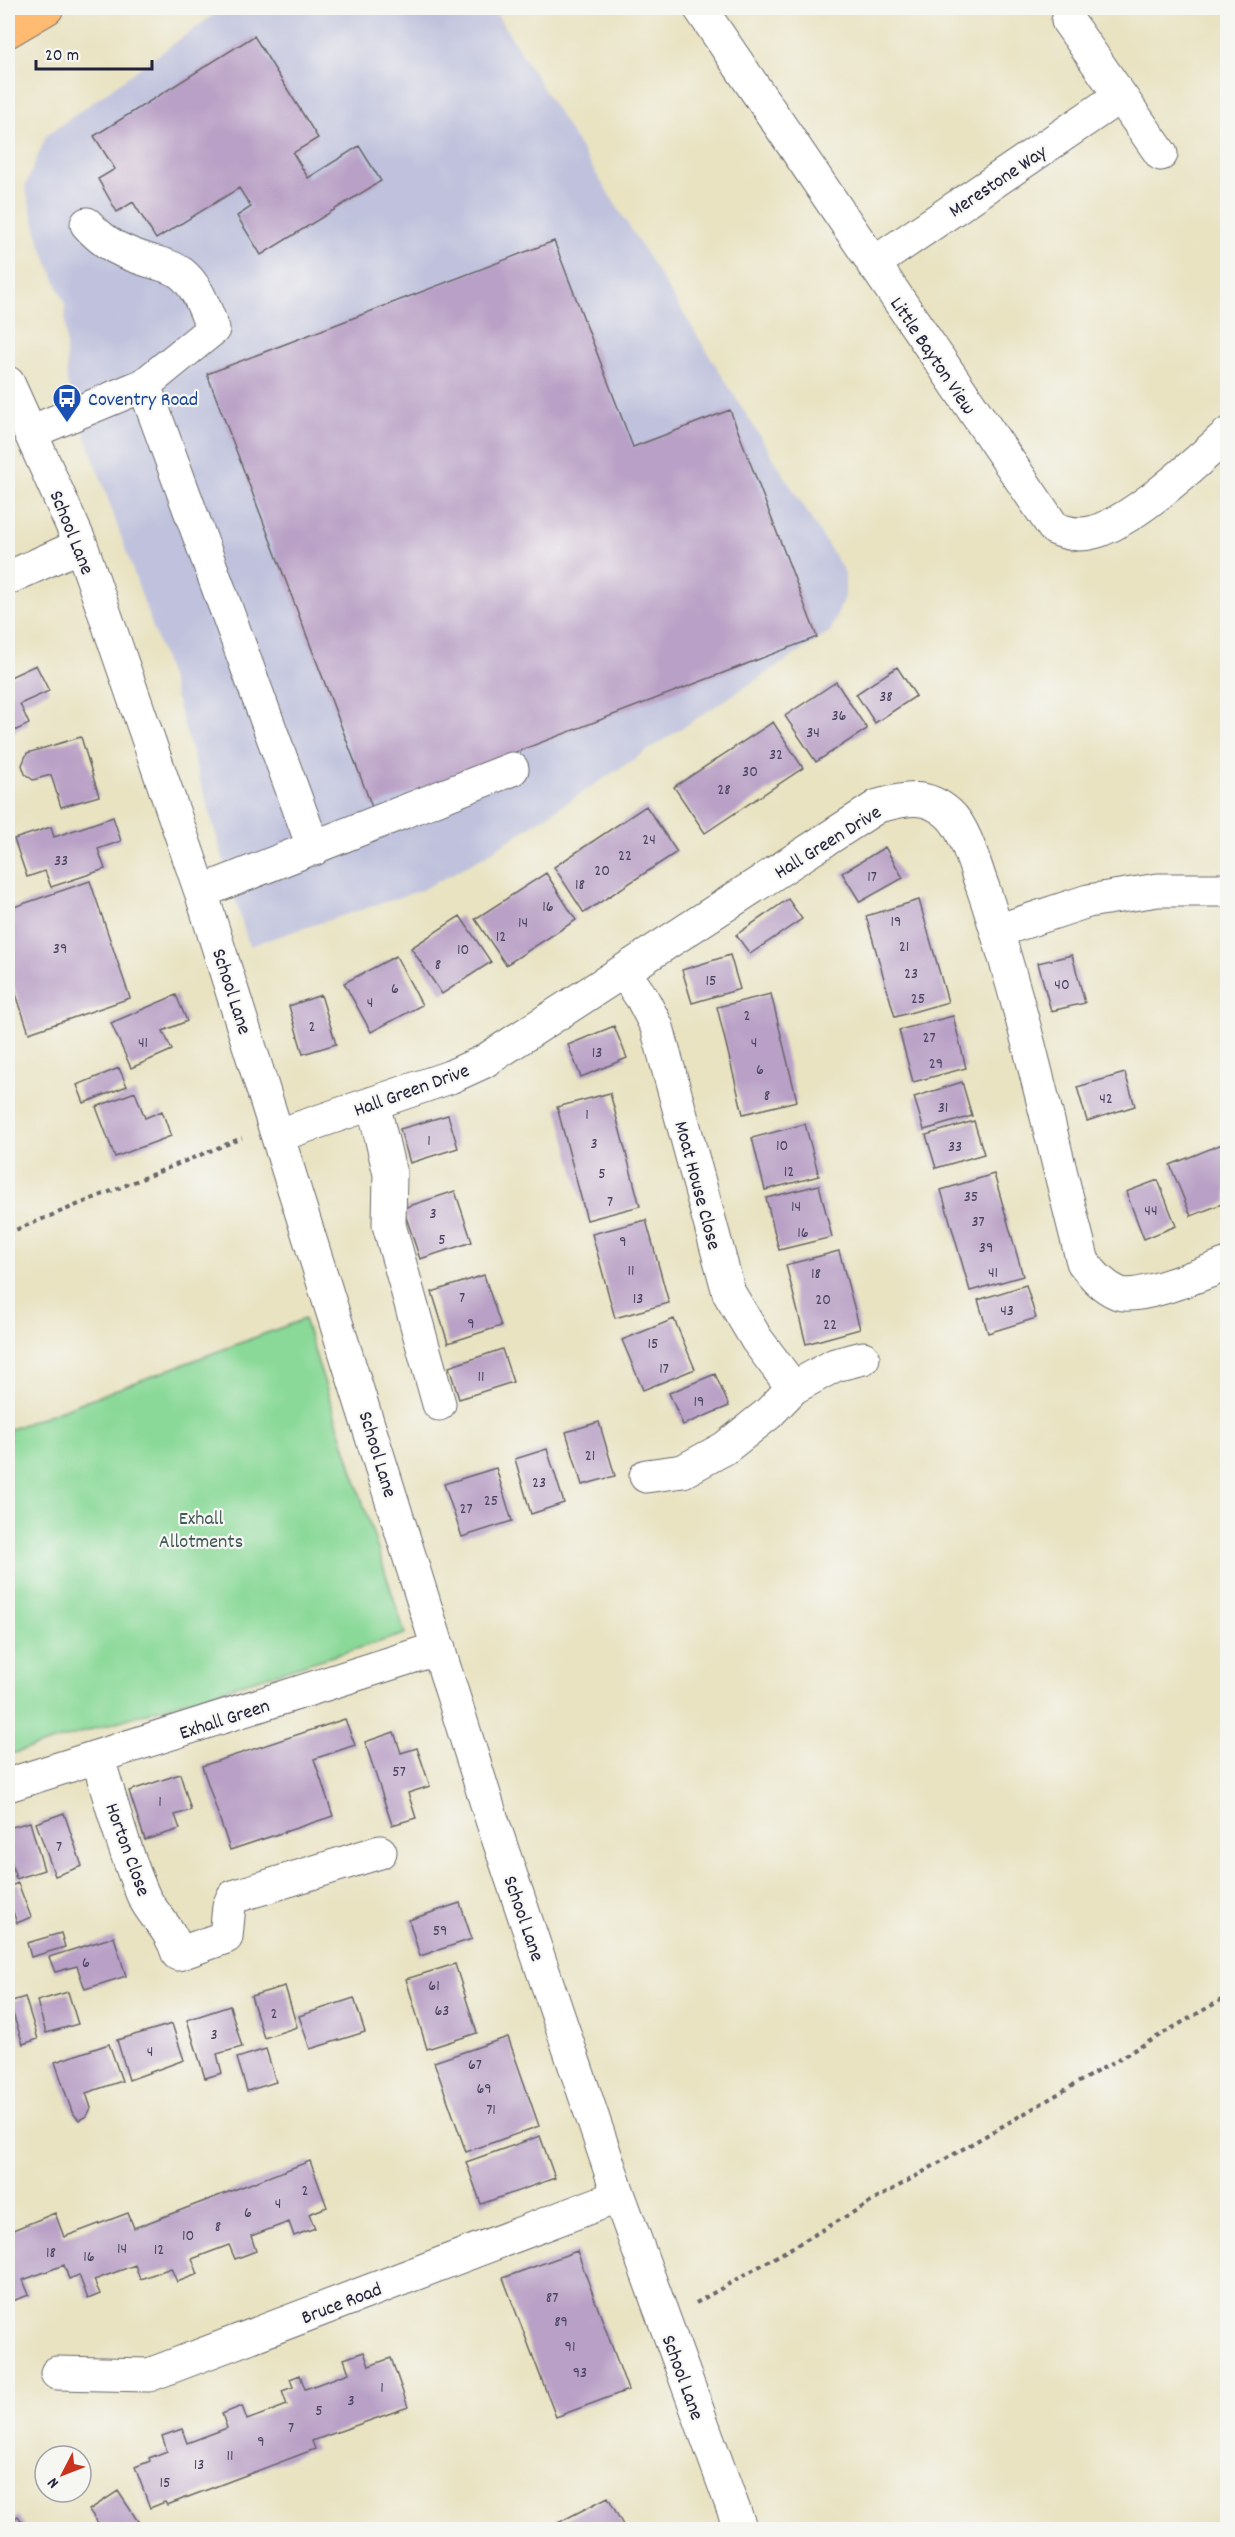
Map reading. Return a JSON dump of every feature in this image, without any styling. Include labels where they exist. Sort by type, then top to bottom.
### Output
[{"type":"main road","points":[[8,31],[47,8]]},
{"type":"street","name":"Little Bayton View","points":[[700,8],[1054,528],[1066,534],[1080,534],[1095,532],[1120,520],[1172,483],[1227,434]]},
{"type":"street","points":[[1068,21],[1161,153]]},
{"type":"street","name":"Merestone Way","points":[[873,264],[1120,96]]},
{"type":"street","points":[[31,432],[144,385],[213,329],[199,296],[181,273],[116,249],[99,238],[87,224]]},
{"type":"street","name":"School Lane","points":[[8,383],[81,545],[201,892],[278,1130],[492,1820],[619,2196],[741,2529]]},
{"type":"street","points":[[144,385],[314,849]]},
{"type":"street","points":[[8,578],[81,545]]},
{"type":"street","points":[[201,892],[512,769]]},
{"type":"street","name":"Hall Green Drive","points":[[278,1130],[373,1103],[450,1077],[483,1062],[878,806],[910,797],[933,801],[952,816],[970,850],[997,931],[1083,1262],[1097,1281],[1120,1294],[1159,1289],[1227,1264]]},
{"type":"street","points":[[997,931],[1088,901],[1158,890],[1227,890]]},
{"type":"street","name":"Moat House Close","points":[[624,972],[642,998],[657,1027],[729,1293],[757,1340],[793,1388]]},
{"type":"street","points":[[373,1103],[390,1174],[389,1225],[439,1404]]},
{"type":"street","points":[[646,1476],[683,1471],[726,1448],[768,1414],[793,1388],[835,1365],[863,1358]]},
{"type":"street","name":"Exhall Green","points":[[8,1785],[98,1759],[439,1648]]},
{"type":"street","name":"Horton Close","points":[[98,1759],[144,1898],[172,1934],[178,1954],[226,1937],[229,1906],[233,1897],[380,1852]]},
{"type":"street","name":"Bruce Road","points":[[57,2373],[149,2375],[619,2196]]},
{"type":"path","points":[[8,1233],[278,1130]]},
{"type":"path","points":[[664,2321],[1227,1996]]},
{"type":"shaded area","points":[[223,8],[493,8],[845,573],[845,596],[830,632],[480,859],[422,890],[249,946],[167,668],[67,382],[65,304],[40,243],[25,187],[46,136]]},
{"type":"green space","name":"Exhall Allotments","points":[[304,1319],[405,1634],[8,1755],[8,1430]]},
{"type":"building","points":[[254,36],[318,138],[293,153],[308,178],[359,146],[381,181],[261,255],[237,216],[251,207],[239,188],[156,239],[133,202],[117,212],[98,179],[115,169],[94,136]]},
{"type":"building","points":[[554,241],[633,447],[730,410],[817,637],[372,807],[207,374]]},
{"type":"building","points":[[36,665],[49,691],[20,704],[29,724],[8,734],[8,678]]},
{"type":"building","points":[[897,667],[916,696],[875,723],[856,694]]},
{"type":"building","points":[[836,682],[867,729],[816,762],[785,716]]},
{"type":"building","points":[[773,722],[803,768],[705,833],[674,787]]},
{"type":"building","points":[[81,737],[99,796],[61,807],[51,775],[33,780],[25,774],[22,765],[27,753]]},
{"type":"building","points":[[646,806],[677,852],[584,913],[554,867]]},
{"type":"building","points":[[113,817],[121,841],[98,849],[105,869],[51,887],[45,871],[27,877],[14,839],[51,827],[54,837]]},
{"type":"building","points":[[885,847],[903,878],[860,902],[842,873]]},
{"type":"building","points":[[546,873],[576,920],[506,965],[475,919]]},
{"type":"building","points":[[90,881],[130,998],[29,1033],[13,985],[8,986],[8,909]]},
{"type":"building","points":[[788,899],[802,919],[750,954],[736,935]]},
{"type":"building","points":[[919,900],[948,1002],[895,1017],[866,916]]},
{"type":"building","points":[[460,916],[491,962],[442,994],[411,948]]},
{"type":"building","points":[[730,955],[740,989],[692,1003],[682,970]]},
{"type":"building","points":[[1072,955],[1085,1003],[1051,1011],[1038,963]]},
{"type":"building","points":[[396,956],[422,1005],[371,1032],[344,983]]},
{"type":"building","points":[[771,994],[797,1101],[743,1114],[717,1007]]},
{"type":"building","points":[[176,995],[187,1021],[163,1031],[172,1050],[131,1068],[111,1023]]},
{"type":"building","points":[[321,995],[336,1044],[303,1054],[289,1006]]},
{"type":"building","points":[[953,1016],[966,1068],[913,1082],[899,1030]]},
{"type":"building","points":[[614,1026],[627,1058],[581,1077],[568,1045]]},
{"type":"building","points":[[119,1068],[127,1086],[84,1103],[77,1085]]},
{"type":"building","points":[[1125,1073],[1135,1106],[1087,1121],[1077,1087]]},
{"type":"building","points":[[962,1082],[972,1116],[924,1130],[914,1097]]},
{"type":"building","points":[[135,1092],[145,1118],[162,1111],[171,1136],[115,1157],[96,1107]]},
{"type":"building","points":[[610,1093],[640,1206],[587,1220],[557,1107]]},
{"type":"building","points":[[448,1115],[458,1148],[410,1163],[400,1129]]},
{"type":"building","points":[[974,1121],[984,1154],[936,1168],[926,1135]]},
{"type":"building","points":[[805,1124],[819,1176],[765,1190],[752,1138]]},
{"type":"building","points":[[1227,1142],[1227,1202],[1191,1216],[1170,1165]]},
{"type":"building","points":[[994,1174],[1023,1276],[970,1291],[941,1190]]},
{"type":"building","points":[[1158,1180],[1176,1226],[1144,1239],[1126,1192]]},
{"type":"building","points":[[819,1185],[832,1237],[779,1250],[766,1198]]},
{"type":"building","points":[[455,1191],[472,1242],[420,1259],[403,1208]]},
{"type":"building","points":[[646,1220],[669,1303],[615,1318],[592,1234]]},
{"type":"building","points":[[839,1251],[860,1329],[806,1344],[786,1265]]},
{"type":"building","points":[[484,1275],[501,1326],[448,1343],[432,1292]]},
{"type":"building","points":[[1026,1285],[1036,1318],[988,1333],[978,1300]]},
{"type":"building","points":[[674,1319],[695,1369],[643,1390],[622,1340]]},
{"type":"building","points":[[502,1349],[513,1382],[459,1399],[449,1367]]},
{"type":"building","points":[[715,1374],[729,1406],[683,1425],[669,1393]]},
{"type":"building","points":[[599,1422],[615,1476],[582,1485],[566,1432]]},
{"type":"building","points":[[547,1449],[564,1503],[531,1514],[515,1459]]},
{"type":"building","points":[[496,1468],[512,1521],[462,1537],[444,1484]]},
{"type":"building","points":[[345,1719],[355,1745],[314,1759],[333,1816],[230,1850],[202,1766]]},
{"type":"building","points":[[394,1732],[401,1753],[417,1748],[430,1786],[408,1793],[416,1818],[392,1825],[365,1742]]},
{"type":"building","points":[[180,1774],[191,1810],[175,1815],[180,1829],[145,1840],[129,1791]]},
{"type":"building","points":[[64,1813],[82,1866],[55,1876],[36,1823]]},
{"type":"building","points":[[30,1822],[44,1870],[16,1879],[8,1848],[8,1828]]},
{"type":"building","points":[[18,1883],[31,1917],[17,1923],[8,1898],[8,1887]]},
{"type":"building","points":[[460,1903],[472,1939],[420,1956],[409,1920]]},
{"type":"building","points":[[61,1933],[65,1947],[31,1957],[27,1943]]},
{"type":"building","points":[[114,1937],[126,1976],[85,1989],[77,1966],[55,1972],[49,1957]]},
{"type":"building","points":[[455,1964],[477,2033],[427,2049],[406,1979]]},
{"type":"building","points":[[285,1986],[297,2027],[264,2038],[251,1996]]},
{"type":"building","points":[[68,1992],[78,2024],[46,2033],[37,2001]]},
{"type":"building","points":[[25,1997],[38,2039],[23,2044],[9,2002]]},
{"type":"building","points":[[354,1998],[365,2032],[310,2049],[299,2016]]},
{"type":"building","points":[[230,2006],[242,2047],[217,2054],[222,2073],[205,2078],[187,2020]]},
{"type":"building","points":[[172,2024],[184,2060],[129,2080],[117,2040]]},
{"type":"building","points":[[508,2037],[539,2126],[466,2152],[434,2062]]},
{"type":"building","points":[[109,2044],[122,2081],[86,2093],[91,2108],[87,2116],[79,2120],[72,2112],[55,2062]]},
{"type":"building","points":[[266,2049],[276,2082],[247,2091],[237,2058]]},
{"type":"building","points":[[540,2136],[555,2178],[481,2204],[466,2162]]},
{"type":"building","points":[[310,2161],[327,2207],[309,2214],[315,2228],[294,2236],[289,2222],[251,2236],[256,2251],[235,2259],[229,2245],[192,2259],[198,2274],[177,2282],[171,2268],[140,2279],[135,2265],[94,2280],[100,2294],[88,2299],[79,2275],[69,2279],[64,2265],[23,2280],[29,2295],[9,2302],[8,2232],[55,2213],[64,2237],[128,2213],[134,2228]]},
{"type":"building","points":[[577,2251],[628,2390],[556,2417],[503,2278]]},
{"type":"building","points":[[364,2352],[369,2366],[391,2358],[408,2407],[312,2441],[315,2449],[167,2505],[165,2502],[150,2508],[135,2467],[167,2451],[162,2436],[182,2429],[187,2443],[227,2428],[222,2414],[242,2406],[247,2420],[287,2405],[282,2391],[293,2387],[290,2379],[300,2375],[305,2389],[349,2373],[344,2359]]},
{"type":"building","points":[[118,2491],[143,2529],[102,2529],[89,2510]]},
{"type":"building","points":[[608,2497],[625,2529],[546,2529]]},
{"type":"building","points":[[18,2516],[27,2529],[8,2529],[8,2523]]},
{"type":"place","name":"Coventry Road","points":[[67,424]]}]
